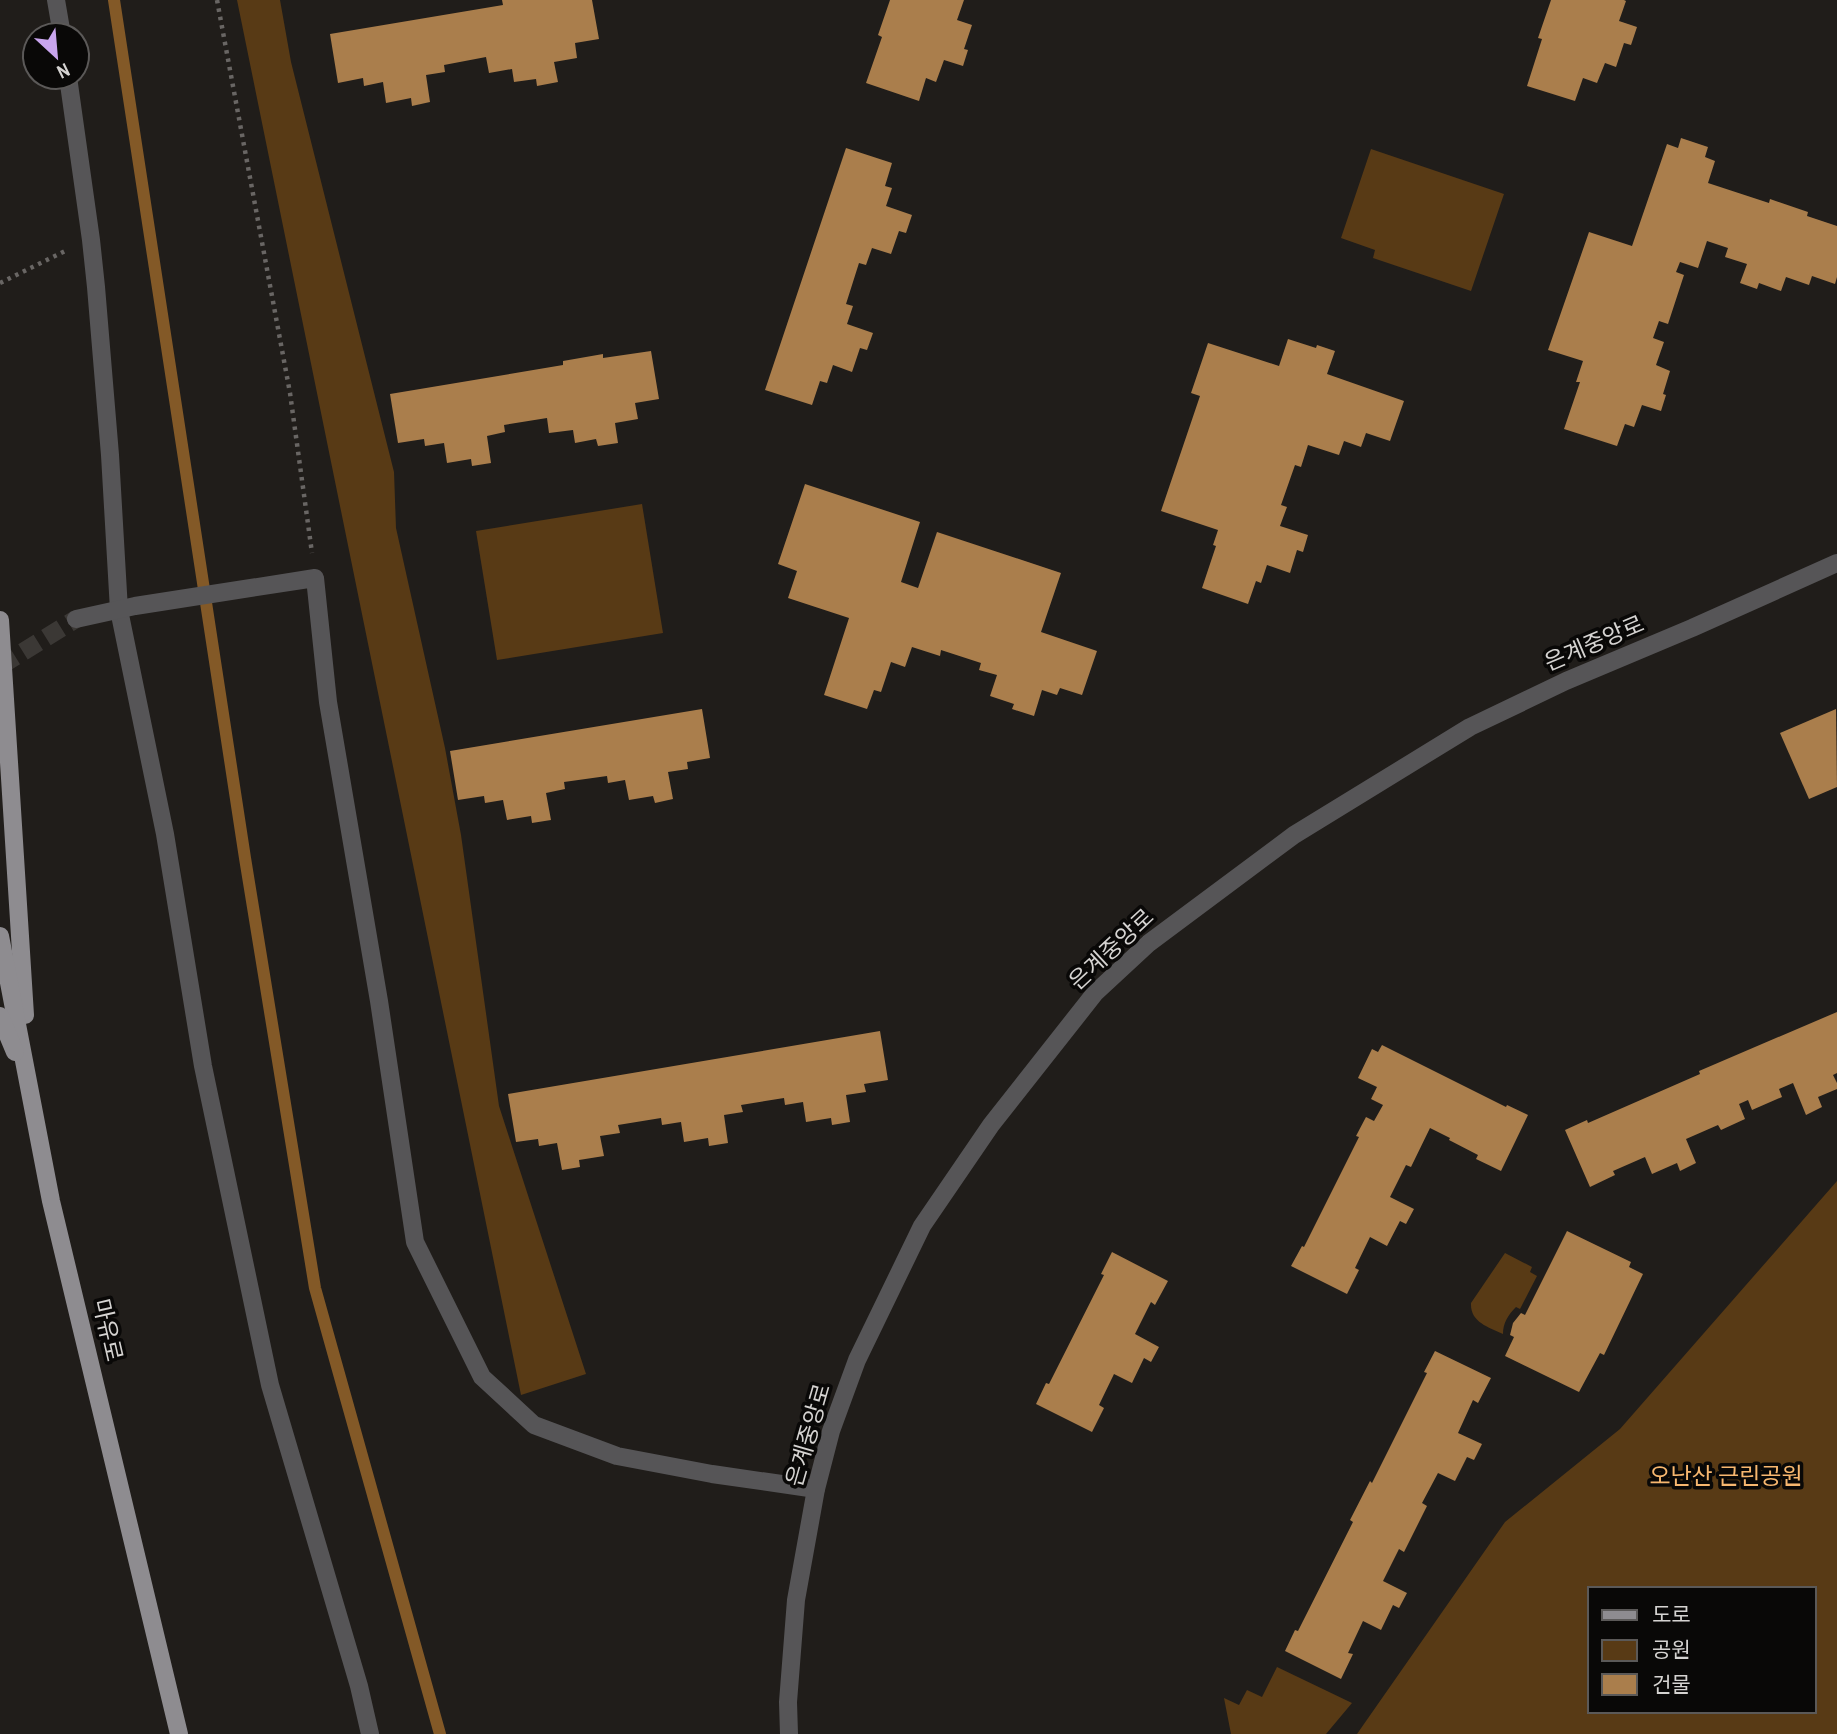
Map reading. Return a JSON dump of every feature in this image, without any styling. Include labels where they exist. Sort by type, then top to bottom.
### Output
[{"type":"main road","points":[[0,620],[29,1086]]},
{"type":"main road","name":"마유로","points":[[0,936],[51,1201],[179,1734]]},
{"type":"main road","points":[[0,1016],[29,1086]]},
{"type":"street","points":[[56,0],[60,21]]},
{"type":"street","points":[[70,91],[91,240],[127,608],[203,1066],[270,1385],[359,1686],[370,1734]]},
{"type":"street","name":"은계중앙로","points":[[789,1734],[788,1702],[796,1600],[816,1489],[831,1432],[857,1360],[922,1226],[991,1125],[1095,993],[1159,935],[1294,835],[1470,727],[1566,681],[1837,563]]},
{"type":"street","points":[[76,619],[127,608],[315,578],[328,702],[379,1001],[415,1242],[482,1377],[534,1425],[617,1456],[712,1474],[816,1489]]},
{"type":"path","points":[[217,0],[289,393],[315,578]]},
{"type":"path","points":[[0,283],[91,240]]},
{"type":"green space","points":[[237,0],[280,0],[291,62],[394,472],[396,528],[445,748],[461,835],[499,1106],[586,1374],[521,1395]]},
{"type":"green space","points":[[1371,149],[1504,194],[1471,291],[1373,258],[1375,250],[1341,238]]},
{"type":"green space","points":[[642,504],[663,633],[497,660],[476,531]]},
{"type":"green space","name":"오난산 근린공원","points":[[1837,1181],[1837,1734],[1357,1734],[1505,1522],[1620,1429]]},
{"type":"green space","points":[[1505,1253],[1532,1267],[1530,1272],[1537,1276],[1520,1309],[1516,1307],[1508,1316],[1503,1334],[1477,1319],[1471,1310],[1471,1303]]},
{"type":"green space","points":[[1277,1667],[1352,1703],[1326,1734],[1231,1734],[1224,1698],[1239,1705],[1247,1690],[1262,1697]]},
{"type":"building","points":[[502,0],[592,0],[599,39],[575,43],[577,58],[554,62],[558,82],[537,86],[536,79],[514,82],[512,69],[489,73],[486,57],[444,65],[445,72],[426,75],[430,102],[412,106],[411,98],[386,103],[383,82],[364,86],[363,78],[338,83],[330,34],[503,5]]},
{"type":"building","points":[[890,0],[964,0],[957,20],[972,25],[964,49],[968,50],[963,66],[944,60],[936,82],[926,78],[919,101],[866,83],[882,37],[878,35]]},
{"type":"building","points":[[1551,0],[1624,0],[1626,1],[1619,21],[1637,27],[1631,45],[1624,43],[1616,67],[1605,63],[1597,83],[1583,78],[1575,101],[1527,86],[1542,39],[1538,38]]},
{"type":"building","points":[[1681,138],[1708,147],[1705,157],[1715,161],[1708,183],[1769,203],[1770,199],[1808,212],[1807,216],[1837,226],[1837,277],[1835,284],[1812,276],[1809,285],[1786,277],[1781,291],[1759,283],[1757,289],[1740,283],[1747,264],[1725,257],[1728,248],[1707,241],[1698,268],[1680,262],[1676,272],[1684,275],[1668,324],[1659,321],[1653,338],[1664,342],[1656,365],[1670,371],[1661,411],[1642,405],[1634,427],[1625,424],[1617,446],[1564,429],[1580,382],[1576,382],[1583,361],[1548,350],[1589,232],[1632,246],[1667,144],[1678,148]]},
{"type":"building","points":[[846,148],[892,163],[885,186],[892,188],[886,206],[912,215],[906,233],[899,231],[891,254],[872,248],[866,265],[859,263],[846,304],[853,306],[847,324],[873,333],[867,350],[860,348],[852,372],[833,365],[827,383],[820,381],[812,405],[765,390]]},
{"type":"building","points":[[1288,339],[1335,351],[1327,374],[1404,401],[1390,441],[1366,433],[1361,447],[1344,441],[1339,455],[1308,445],[1301,467],[1295,465],[1281,505],[1287,507],[1280,526],[1308,535],[1303,552],[1297,550],[1290,573],[1267,565],[1261,583],[1256,581],[1248,604],[1202,588],[1216,546],[1213,545],[1218,530],[1161,511],[1200,396],[1191,393],[1208,343],[1279,366]]},
{"type":"building","points":[[651,351],[659,399],[635,403],[638,419],[615,423],[618,443],[598,446],[596,439],[575,443],[573,430],[549,433],[547,418],[504,425],[505,432],[487,436],[491,463],[472,466],[471,459],[447,463],[444,443],[425,446],[424,439],[398,443],[390,394],[563,365],[563,361],[603,354],[603,358]]},
{"type":"building","points":[[805,484],[920,522],[901,582],[918,588],[937,532],[1061,573],[1041,632],[1097,651],[1082,695],[1060,688],[1057,695],[1042,690],[1034,716],[1012,709],[1014,704],[990,696],[997,675],[979,670],[981,663],[941,650],[940,656],[912,647],[905,667],[891,662],[881,692],[874,690],[867,709],[824,695],[849,618],[788,598],[797,571],[778,564]]},
{"type":"building","points":[[702,709],[710,758],[687,762],[688,769],[668,772],[673,799],[655,803],[653,796],[629,800],[625,780],[608,783],[607,776],[564,782],[565,789],[546,793],[551,820],[532,823],[531,816],[507,820],[503,800],[485,803],[484,796],[458,800],[450,751]]},
{"type":"building","points":[[1836,709],[1837,787],[1809,799],[1780,733]]},
{"type":"building","points":[[1837,1012],[1837,1073],[1833,1075],[1837,1089],[1818,1097],[1822,1107],[1806,1115],[1793,1083],[1779,1089],[1782,1097],[1752,1110],[1748,1100],[1739,1104],[1745,1119],[1721,1130],[1718,1125],[1686,1139],[1696,1163],[1680,1171],[1677,1163],[1652,1174],[1645,1157],[1613,1171],[1615,1175],[1590,1187],[1565,1130],[1587,1120],[1588,1123],[1700,1074],[1699,1071]]},
{"type":"building","points":[[880,1031],[888,1080],[864,1084],[866,1092],[846,1095],[850,1122],[832,1125],[831,1118],[806,1122],[803,1102],[785,1105],[784,1098],[741,1105],[743,1112],[724,1115],[728,1143],[709,1146],[708,1138],[684,1142],[681,1122],[662,1125],[661,1118],[618,1125],[620,1133],[600,1136],[604,1156],[579,1160],[580,1167],[562,1170],[557,1143],[539,1146],[538,1139],[516,1142],[508,1094]]},
{"type":"building","points":[[1382,1045],[1506,1107],[1507,1105],[1528,1115],[1501,1171],[1476,1159],[1478,1155],[1430,1128],[1411,1167],[1406,1165],[1390,1197],[1414,1209],[1406,1224],[1400,1221],[1387,1246],[1370,1237],[1355,1268],[1359,1270],[1347,1294],[1291,1266],[1302,1246],[1304,1247],[1359,1137],[1356,1136],[1366,1117],[1374,1121],[1383,1105],[1371,1099],[1377,1087],[1358,1078],[1372,1049],[1378,1052]]},
{"type":"building","points":[[1567,1231],[1631,1262],[1629,1267],[1643,1274],[1604,1355],[1600,1353],[1579,1392],[1505,1356],[1514,1337],[1510,1335],[1513,1323],[1521,1313],[1525,1315]]},
{"type":"building","points":[[1112,1252],[1168,1281],[1155,1305],[1151,1302],[1135,1334],[1159,1347],[1151,1362],[1144,1358],[1132,1383],[1114,1374],[1099,1405],[1104,1408],[1092,1432],[1036,1404],[1046,1383],[1049,1384],[1104,1275],[1101,1274]]},
{"type":"building","points":[[1435,1351],[1491,1378],[1478,1403],[1473,1400],[1458,1433],[1482,1444],[1474,1460],[1467,1457],[1455,1481],[1438,1473],[1422,1503],[1427,1506],[1404,1552],[1399,1549],[1383,1581],[1407,1593],[1399,1608],[1393,1605],[1381,1630],[1363,1621],[1348,1653],[1353,1654],[1341,1679],[1285,1651],[1295,1630],[1298,1631],[1353,1522],[1350,1520],[1370,1481],[1372,1483],[1427,1373],[1424,1372]]},
{"type":"waterway","points":[[114,0],[245,858],[315,1288],[440,1734]]},
{"type":"tunnel","points":[[0,666],[76,619]]}]
